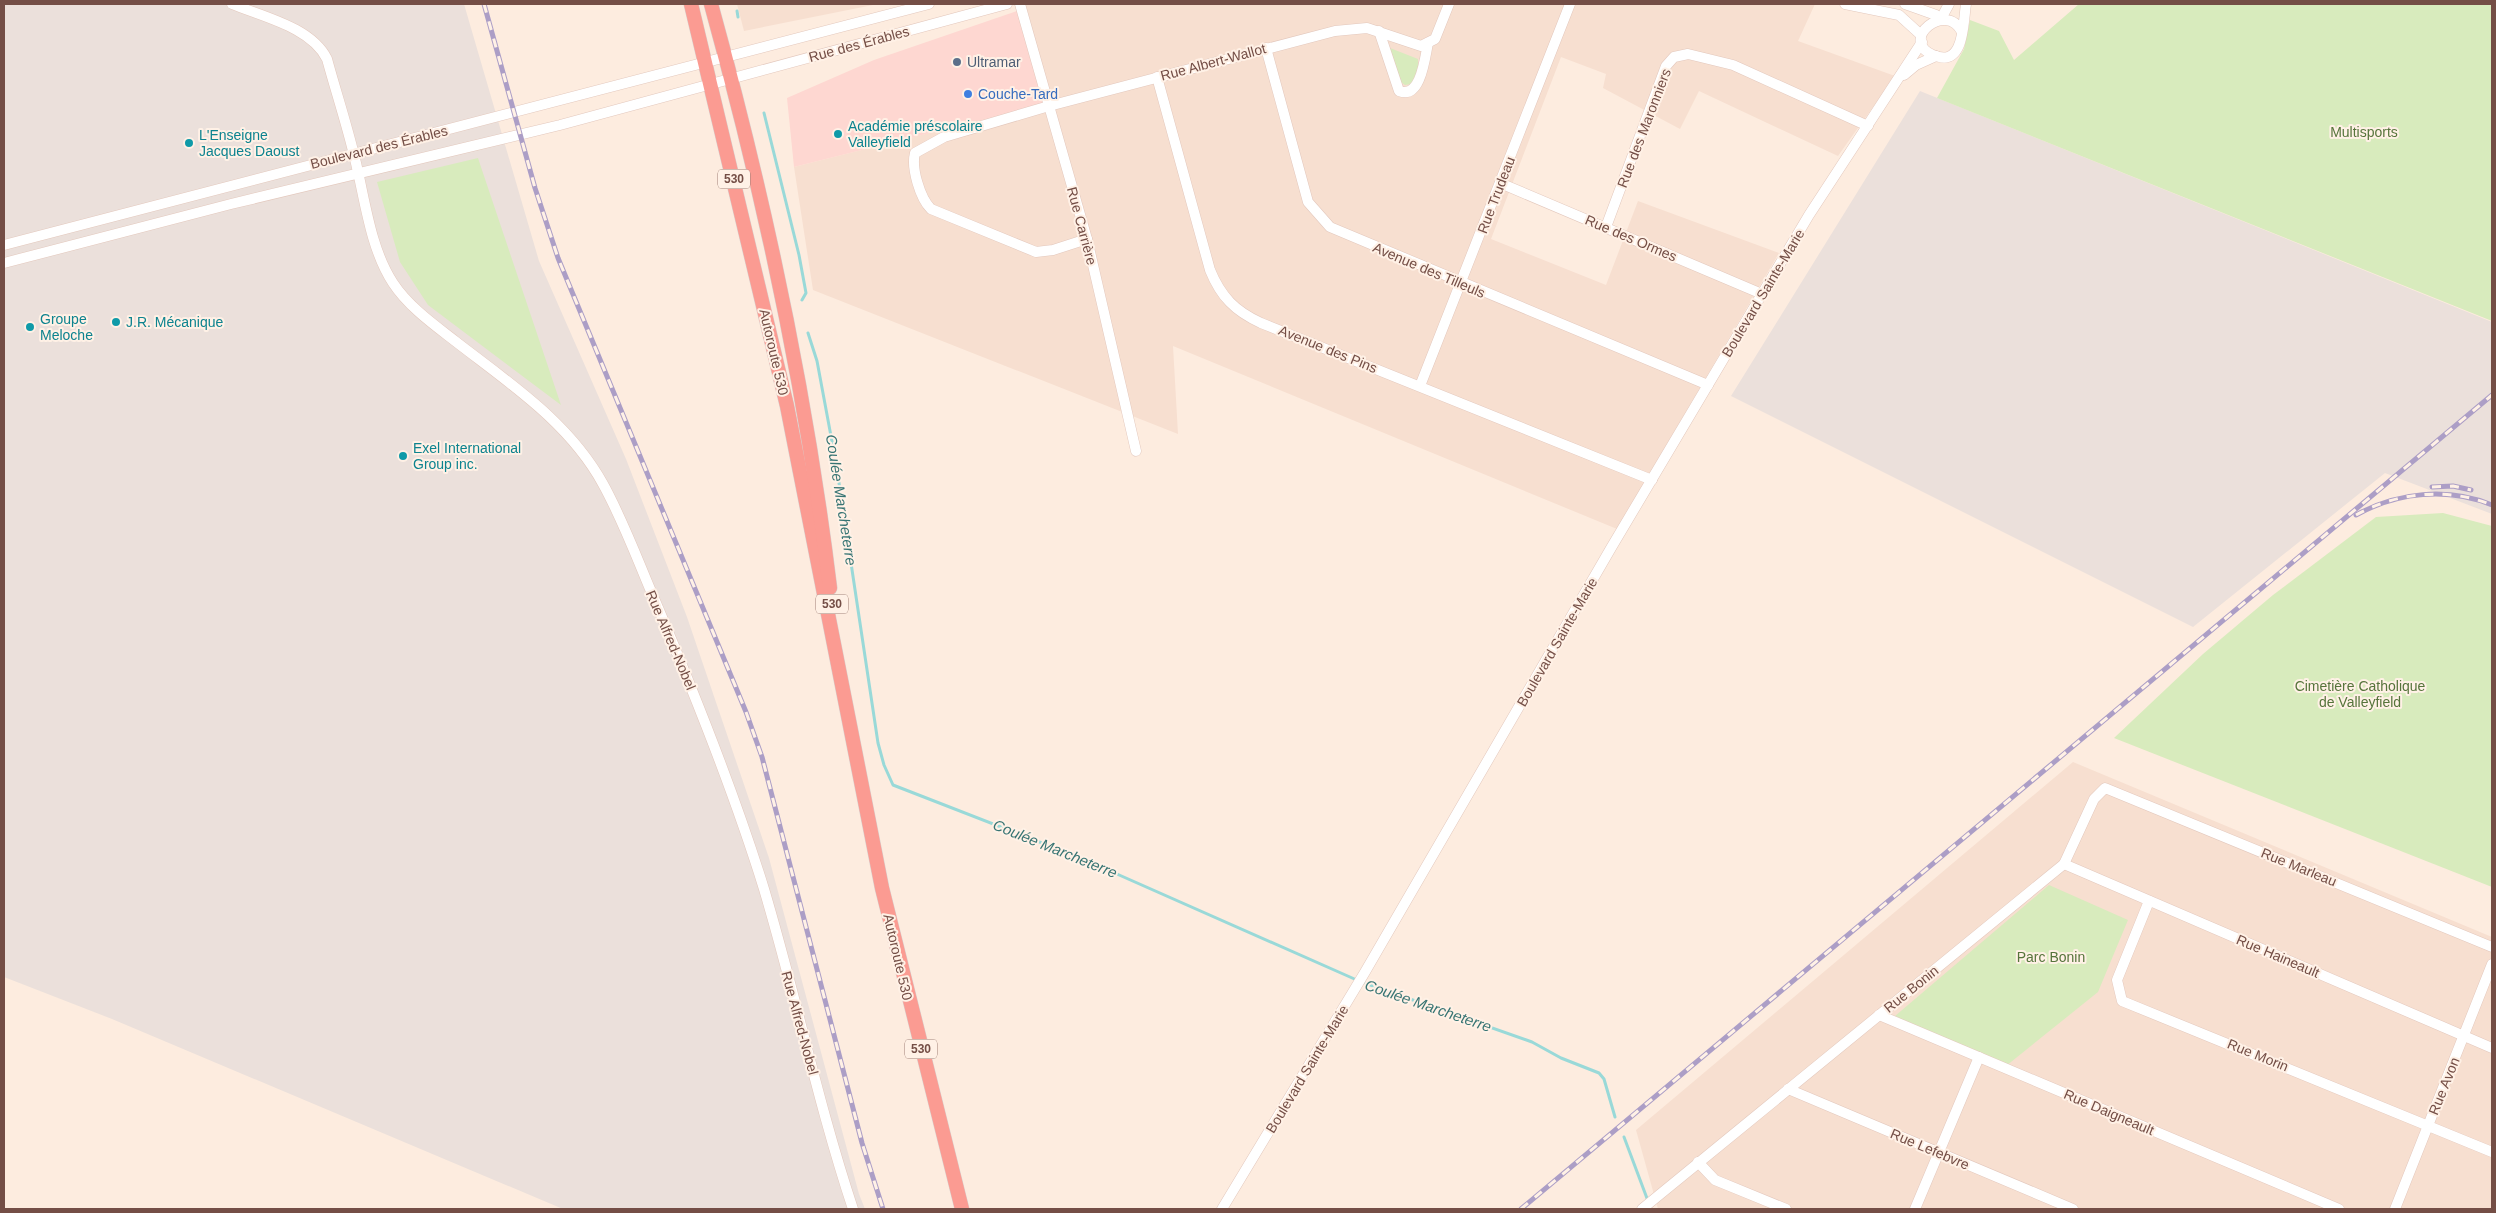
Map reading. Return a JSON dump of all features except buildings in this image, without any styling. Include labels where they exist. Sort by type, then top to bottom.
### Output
[{"type":"highway","name":"Autoroute 530","points":[[691,4],[788,412],[844,703],[894,939],[962,1209]]},
{"type":"highway","name":"Autoroute 530","points":[[711,4],[770,240],[799,378],[820,506],[844,703]]},
{"type":"street","name":"Rue Alfred-Nobel","points":[[232,4],[306,34],[316,42],[327,59],[382,262],[403,297],[428,320],[540,408],[568,434],[598,475],[618,514],[687,676],[746,833],[798,1010],[827,1128],[853,1209]]},
{"type":"street","name":"Rue des Érables","points":[[726,58],[929,4]]},
{"type":"street","name":"Rue des Érables","points":[[711,84],[1006,4]]},
{"type":"street","name":"Rue Carrière","points":[[1020,4],[1087,239],[1136,451]]},
{"type":"street","points":[[1379,31],[1397,89],[1402,93],[1411,90],[1417,84],[1428,43],[1435,39],[1449,4]]},
{"type":"street","name":"Rue Trudeau","points":[[1420,386],[1570,4]]},
{"type":"street","points":[[1845,4],[1899,15],[1921,39],[1929,53],[1936,56]]},
{"type":"street","points":[[1905,4],[1955,19],[1962,32]]},
{"type":"street","name":"Boulevard Sainte-Marie","points":[[1222,1209],[1365,972],[1809,215],[1899,78],[1921,39],[1925,23],[1939,15],[1949,4]]},
{"type":"street","name":"Boulevard Sainte-Marie","points":[[1899,78],[1916,65],[1936,56],[1943,57],[1956,52],[1963,39],[1962,32],[1966,4]]},
{"type":"street","name":"Rue Albert-Wallot","points":[[1087,239],[1053,250],[1036,252],[931,210],[924,199],[914,168],[915,154],[934,142],[1049,106],[1335,31],[1367,28],[1415,45],[1428,43]]},
{"type":"street","name":"Avenue des Tilleuls","points":[[1266,48],[1304,191],[1314,212],[1337,232],[1708,385]]},
{"type":"street","name":"Rue des Maronniers","points":[[1606,227],[1666,66],[1674,57],[1688,54],[1733,66],[1868,126]]},
{"type":"street","name":"Boulevard des Érables","points":[[4,245],[671,70],[726,58]]},
{"type":"street","name":"Avenue des Pins","points":[[1158,77],[1210,270],[1218,288],[1228,302],[1237,310],[1262,323],[1652,480]]},
{"type":"street","name":"Boulevard des Érables","points":[[4,263],[358,172],[490,142],[711,84]]},
{"type":"street","name":"Rue des Ormes","points":[[1500,183],[1762,294]]},
{"type":"street","name":"Rue Bonin","points":[[1642,1209],[2064,864],[2094,799],[2105,788]]},
{"type":"street","name":"Rue Marleau","points":[[2105,788],[2492,947]]},
{"type":"street","name":"Rue Haineault","points":[[2064,864],[2492,1048]]},
{"type":"street","name":"Rue Morin","points":[[2149,901],[2117,980],[2122,1001],[2429,1124],[2492,1152]]},
{"type":"street","name":"Rue Avon","points":[[2395,1209],[2492,964]]},
{"type":"street","name":"Rue Daigneault","points":[[1879,1015],[2317,1205],[2339,1209]]},
{"type":"street","points":[[1915,1209],[1979,1057]]},
{"type":"street","name":"Rue Lefebvre","points":[[1788,1089],[2073,1209]]},
{"type":"street","points":[[1698,1162],[1715,1180],[1786,1209]]},
{"type":"shaded area","points":[[4,4],[464,4],[539,261],[626,459],[687,617],[769,858],[859,1194],[865,1209],[563,1209],[112,1019],[4,977]]},
{"type":"shaded area","points":[[737,4],[878,4],[744,31]]},
{"type":"shaded area","points":[[1015,4],[1815,4],[1798,41],[1895,76],[1838,156],[1699,91],[1680,129],[1603,88],[1606,74],[1561,57],[1491,239],[1606,285],[1638,201],[1779,253],[1617,529],[1173,346],[1178,434],[813,290],[794,167],[1045,104]]},
{"type":"shaded area","points":[[1017,11],[1046,104],[794,167],[787,98],[874,60]]},
{"type":"shaded area","points":[[1920,91],[2492,322],[2492,514],[2385,473],[2193,627],[1731,396]]},
{"type":"shaded area","points":[[2073,762],[2492,937],[2492,1209],[1658,1209],[1636,1130]]},
{"type":"green space","name":"Multisports","points":[[2079,4],[2492,4],[2492,321],[1937,98],[1964,49],[1970,20],[1999,31],[2014,60]]},
{"type":"green space","points":[[1390,48],[1418,59],[1418,70],[1411,84],[1405,85],[1398,80]]},
{"type":"green space","points":[[478,158],[561,405],[428,305],[400,262],[377,182]]},
{"type":"green space","name":"Cimetière Catholique de Valleyfield","points":[[2443,513],[2492,526],[2492,887],[2114,738],[2203,654],[2273,595],[2376,517]]},
{"type":"green space","name":"Parc Bonin","points":[[2049,885],[2128,920],[2098,992],[2006,1066],[1895,1016]]},
{"type":"waterway","name":"Coulée Marcheterre","points":[[737,11],[738,17]]},
{"type":"waterway","name":"Coulée Marcheterre","points":[[764,113],[799,255],[806,293],[802,300]]},
{"type":"waterway","name":"Coulée Marcheterre","points":[[808,333],[817,361],[836,463],[878,743],[884,765],[893,785],[1083,859],[1359,981],[1532,1042],[1561,1058],[1599,1073],[1604,1079],[1615,1117]]},
{"type":"waterway","name":"Coulée Marcheterre","points":[[1624,1137],[1651,1209]]},
{"type":"railway","points":[[484,4],[535,188],[558,258],[746,712],[762,757],[862,1143],[883,1209]]},
{"type":"railway","points":[[1521,1209],[2492,395]]},
{"type":"railway","points":[[2432,487],[2453,486],[2471,490]]},
{"type":"railway","points":[[2356,515],[2388,501],[2423,495],[2458,496],[2492,505]]},
{"type":"place","name":"Ultramar","points":[[957,62]]},
{"type":"place","name":"Couche-Tard","points":[[968,94]]},
{"type":"place","name":"Académie préscolaire Valleyfield","points":[[838,134]]},
{"type":"place","name":"L'Enseigne Jacques Daoust","points":[[189,143]]},
{"type":"place","name":"J.R. Mécanique","points":[[116,322]]},
{"type":"place","name":"Groupe Meloche","points":[[30,327]]},
{"type":"place","name":"Exel International Group inc.","points":[[403,456]]}]
